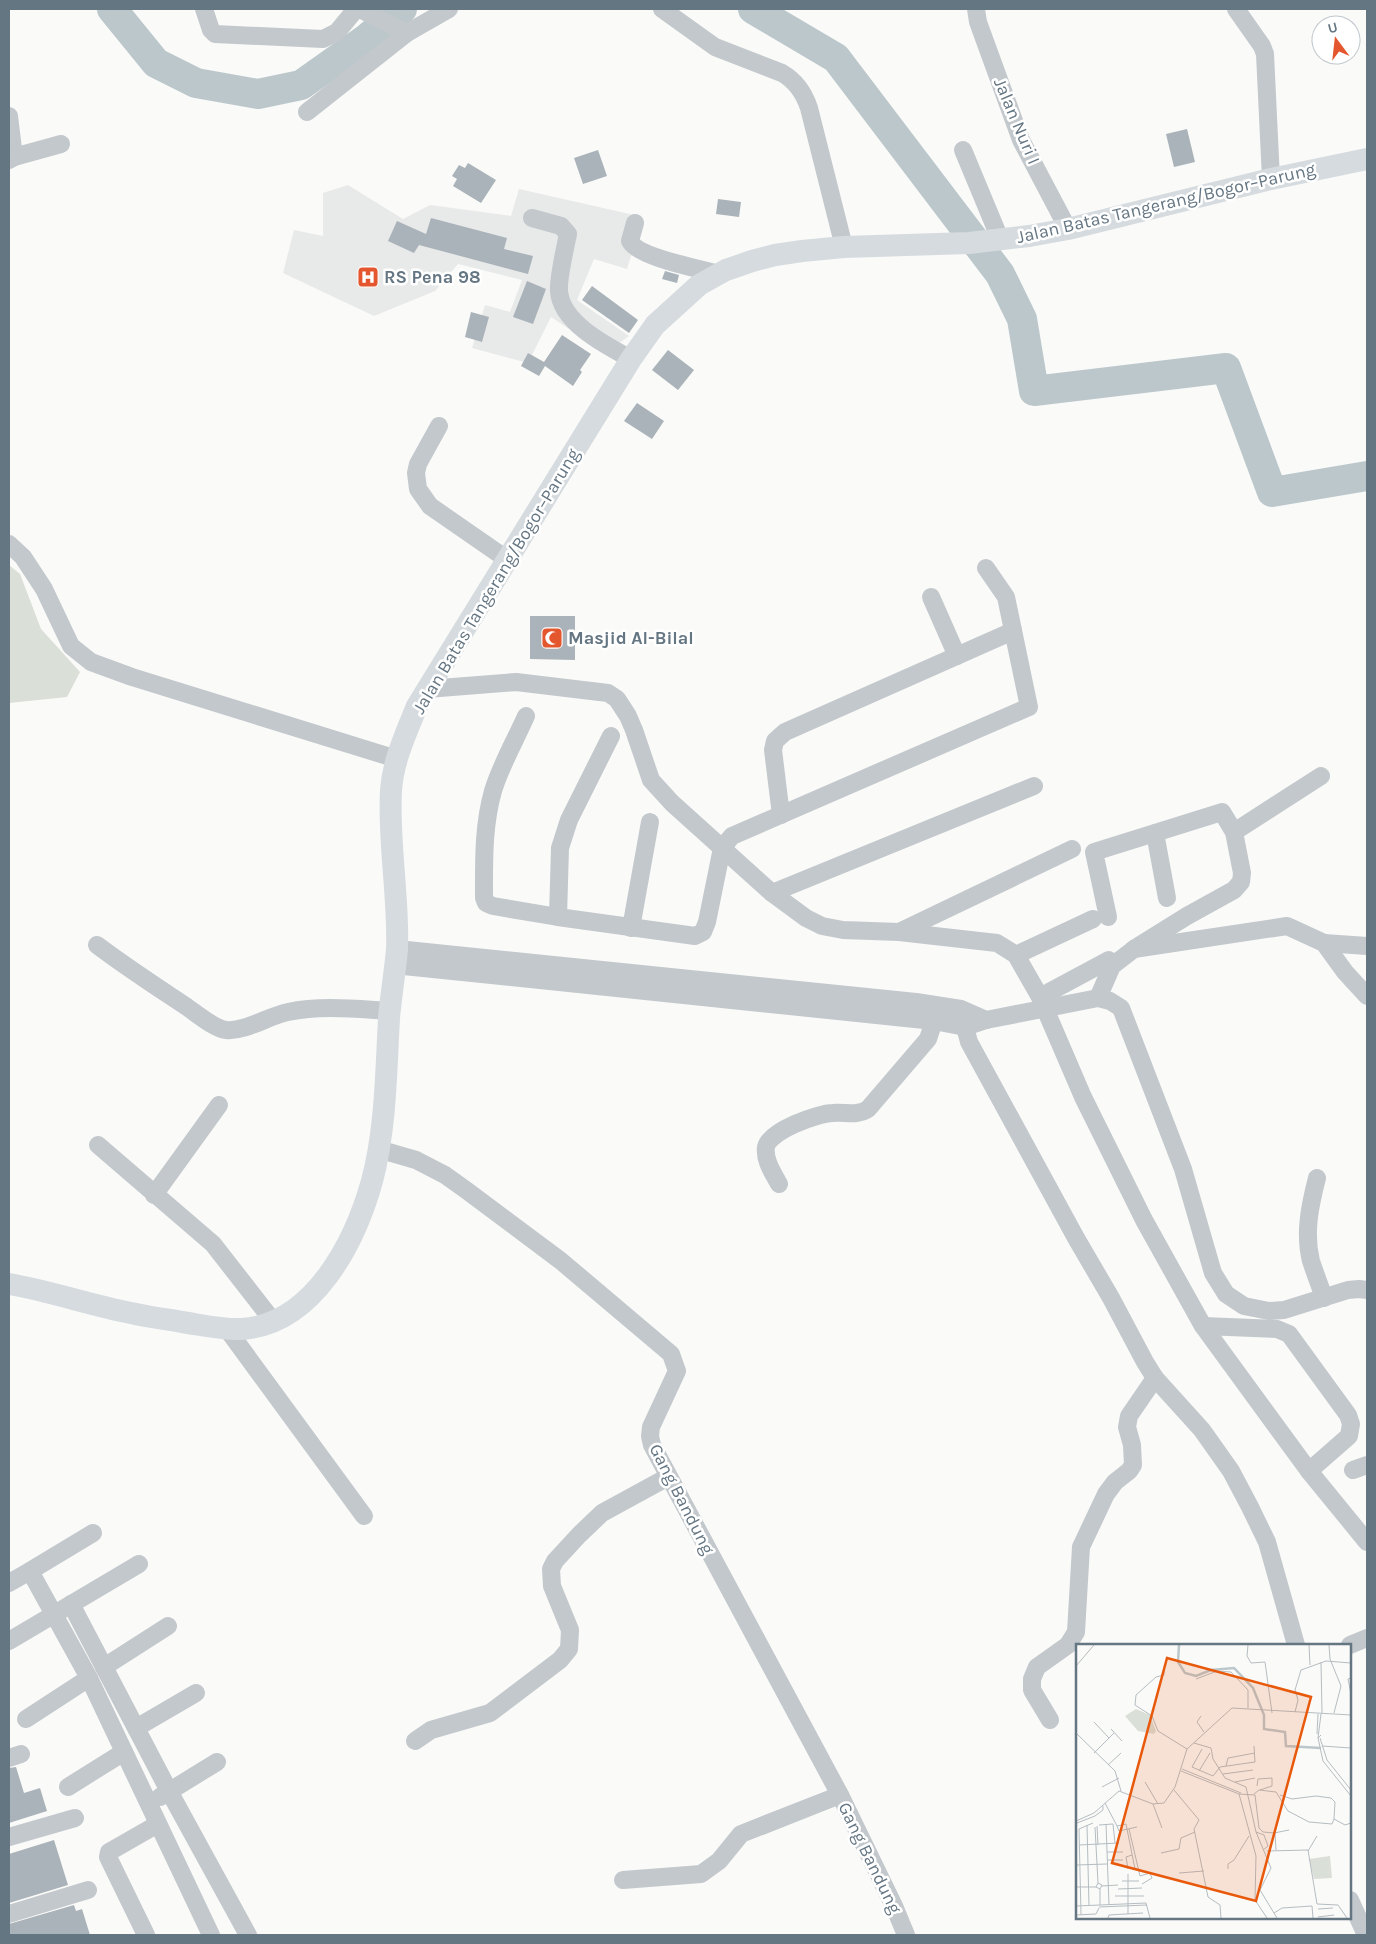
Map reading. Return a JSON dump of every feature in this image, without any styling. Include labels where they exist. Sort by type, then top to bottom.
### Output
[{"type":"main road","name":"Jalan Batas Tangerang/Bogor–Parung","points":[[9,1284],[131,1313],[227,1329],[244,1329],[283,1317],[301,1306],[318,1289],[343,1252],[364,1204],[372,1180],[382,1123],[390,1010],[396,957],[391,790],[397,758],[417,706],[427,689],[632,359],[655,325],[674,305],[699,284],[752,261],[776,254],[844,247],[968,243],[1068,229],[1271,178],[1367,159]]},
{"type":"street","points":[[204,9],[211,30],[215,34],[323,39],[337,32],[356,9]]},
{"type":"street","points":[[307,112],[407,34],[450,9]]},
{"type":"street","points":[[662,9],[715,47],[782,73],[790,78],[805,96],[844,247]]},
{"type":"street","name":"Jalan Nuri I","points":[[976,9],[978,22],[1022,140],[1068,229]]},
{"type":"street","points":[[1236,9],[1262,46],[1265,54],[1271,178]]},
{"type":"street","points":[[367,12],[407,34]]},
{"type":"street","points":[[9,116],[11,159],[61,144]]},
{"type":"street","points":[[963,150],[1000,239]]},
{"type":"street","points":[[532,218],[561,226],[568,234],[558,289],[563,307],[597,341],[632,359]]},
{"type":"street","points":[[635,223],[630,241],[632,246],[638,250],[652,256],[719,274]]},
{"type":"street","points":[[439,426],[418,464],[416,473],[418,489],[430,506],[508,560]]},
{"type":"street","points":[[9,544],[23,557],[44,589],[71,646],[91,662],[132,677],[397,758]]},
{"type":"street","points":[[526,716],[494,789],[489,808],[484,848],[484,898],[486,903],[493,906],[558,918],[695,936],[703,932],[707,922],[722,848],[732,836],[1029,708],[1006,597],[986,568]]},
{"type":"street","points":[[931,597],[957,656]]},
{"type":"street","points":[[781,815],[773,750],[775,741],[785,732],[1013,631]]},
{"type":"street","points":[[427,689],[516,682],[608,693],[617,699],[628,716],[651,780],[672,803],[772,893],[806,918],[822,926],[844,930],[899,932],[997,943],[1016,955],[1043,1003],[1096,1123],[1144,1220],[1202,1326],[1309,1470],[1367,1542]]},
{"type":"street","points":[[558,918],[560,848],[569,820],[611,736]]},
{"type":"street","points":[[1234,832],[1321,776]]},
{"type":"street","points":[[772,893],[1034,786]]},
{"type":"street","points":[[1016,955],[1101,918],[1094,852],[1222,812],[1234,832],[1242,873],[1241,882],[1234,890],[1134,948],[1112,966],[1098,998]]},
{"type":"street","points":[[631,928],[650,822]]},
{"type":"street","points":[[1155,833],[1166,898]]},
{"type":"street","points":[[899,932],[1072,849]]},
{"type":"street","points":[[1134,948],[1287,926],[1324,943],[1367,946]]},
{"type":"street","points":[[1324,943],[1345,972],[1367,996]]},
{"type":"street","points":[[97,944],[129,969],[207,1021],[225,1030],[240,1029],[286,1012],[306,1009],[390,1010]]},
{"type":"street","points":[[396,957],[916,1002],[961,1009],[986,1020]]},
{"type":"street","points":[[396,957],[934,1021],[965,1027],[1043,1003],[1098,998],[1110,1001],[1121,1008],[1183,1169],[1213,1273],[1226,1294],[1244,1306],[1269,1311],[1284,1310],[1348,1290],[1359,1288],[1367,1290]]},
{"type":"street","points":[[1043,1003],[1109,960]]},
{"type":"street","points":[[779,1184],[766,1156],[766,1146],[770,1140],[777,1133],[820,1115],[833,1112],[856,1113],[868,1109],[928,1039],[934,1021]]},
{"type":"street","points":[[965,1027],[969,1042],[1155,1378],[1202,1430],[1231,1471],[1267,1542],[1296,1644]]},
{"type":"street","points":[[154,1195],[219,1105]]},
{"type":"street","points":[[98,1145],[213,1244],[274,1320]]},
{"type":"street","name":"Gang Bandung","points":[[378,1149],[416,1160],[444,1175],[466,1190],[561,1261],[671,1354],[677,1371],[651,1428],[652,1445],[840,1795],[894,1906],[906,1935]]},
{"type":"street","points":[[1317,1178],[1309,1210],[1309,1231],[1311,1259],[1324,1298]]},
{"type":"street","points":[[1202,1326],[1277,1329],[1289,1334],[1348,1415],[1351,1424],[1349,1436],[1309,1470]]},
{"type":"street","points":[[227,1329],[364,1516]]},
{"type":"street","points":[[1050,1720],[1032,1690],[1032,1678],[1037,1667],[1068,1645],[1076,1632],[1081,1547],[1106,1494],[1115,1482],[1129,1472],[1133,1465],[1132,1445],[1127,1427],[1129,1416],[1155,1378]]},
{"type":"street","points":[[415,1741],[431,1730],[490,1713],[560,1660],[569,1649],[570,1630],[552,1586],[551,1569],[555,1561],[579,1534],[602,1513],[668,1477]]},
{"type":"street","points":[[9,1583],[93,1533]]},
{"type":"street","points":[[9,1641],[139,1564]]},
{"type":"street","points":[[30,1571],[89,1678],[211,1935]]},
{"type":"street","points":[[71,1604],[169,1792],[248,1935]]},
{"type":"street","points":[[104,1666],[168,1626]]},
{"type":"street","points":[[1351,1645],[1367,1638]]},
{"type":"street","points":[[26,1718],[89,1678]]},
{"type":"street","points":[[136,1728],[196,1694]]},
{"type":"street","points":[[68,1787],[124,1752]]},
{"type":"street","points":[[148,1803],[217,1762]]},
{"type":"street","points":[[623,1880],[701,1874],[719,1861],[741,1834],[840,1795]]},
{"type":"street","points":[[9,1837],[75,1818]]},
{"type":"street","points":[[146,1935],[108,1857],[109,1852],[158,1824]]},
{"type":"street","points":[[9,1914],[88,1890]]},
{"type":"street","points":[[1351,1902],[1366,1935]]},
{"type":"shaded area","name":"RS Pena 98","points":[[348,185],[403,219],[430,205],[511,216],[519,189],[643,217],[627,269],[594,259],[577,300],[629,336],[605,353],[551,317],[528,363],[472,348],[485,305],[510,312],[522,280],[458,264],[435,291],[374,316],[283,273],[294,230],[323,236],[323,193]]},
{"type":"shaded area","points":[[9,565],[20,574],[41,629],[80,672],[67,697],[9,703]]},
{"type":"building","points":[[1187,129],[1195,162],[1174,167],[1166,134]]},
{"type":"building","points":[[598,150],[607,176],[583,184],[574,158]]},
{"type":"building","points":[[468,163],[496,180],[481,203],[453,186],[457,179],[452,176],[459,165],[465,168]]},
{"type":"building","points":[[718,199],[741,202],[739,217],[716,214]]},
{"type":"building","points":[[431,218],[507,238],[504,249],[533,256],[528,274],[419,245],[414,253],[388,241],[397,221],[426,234]]},
{"type":"building","points":[[665,271],[679,275],[677,283],[662,279]]},
{"type":"building","points":[[527,281],[546,289],[533,324],[513,317]]},
{"type":"building","points":[[592,286],[638,320],[629,333],[582,300]]},
{"type":"building","points":[[471,312],[489,317],[482,342],[465,337]]},
{"type":"building","points":[[562,335],[591,354],[580,370],[582,372],[573,386],[545,366],[539,376],[521,366],[528,353],[544,362]]},
{"type":"building","points":[[668,350],[694,370],[678,390],[652,370]]},
{"type":"building","points":[[637,403],[664,421],[652,439],[624,421]]},
{"type":"building","name":"Masjid Al-Bilal","points":[[530,616],[575,616],[575,660],[530,659]]},
{"type":"building","points":[[16,1767],[24,1793],[40,1788],[47,1811],[9,1823],[9,1768]]},
{"type":"building","points":[[54,1840],[68,1885],[9,1903],[9,1854]]},
{"type":"building","points":[[74,1905],[76,1911],[82,1909],[90,1935],[9,1935],[9,1924]]},
{"type":"waterway","points":[[112,9],[156,63],[196,83],[258,94],[301,85],[366,39],[402,9]]},
{"type":"waterway","points":[[753,9],[836,58],[1000,274],[1022,319],[1034,391],[1226,368],[1272,492],[1367,476]]},
{"type":"place","name":"RS Pena 98","points":[[368,277]]},
{"type":"place","name":"Masjid Al-Bilal","points":[[552,638]]}]
